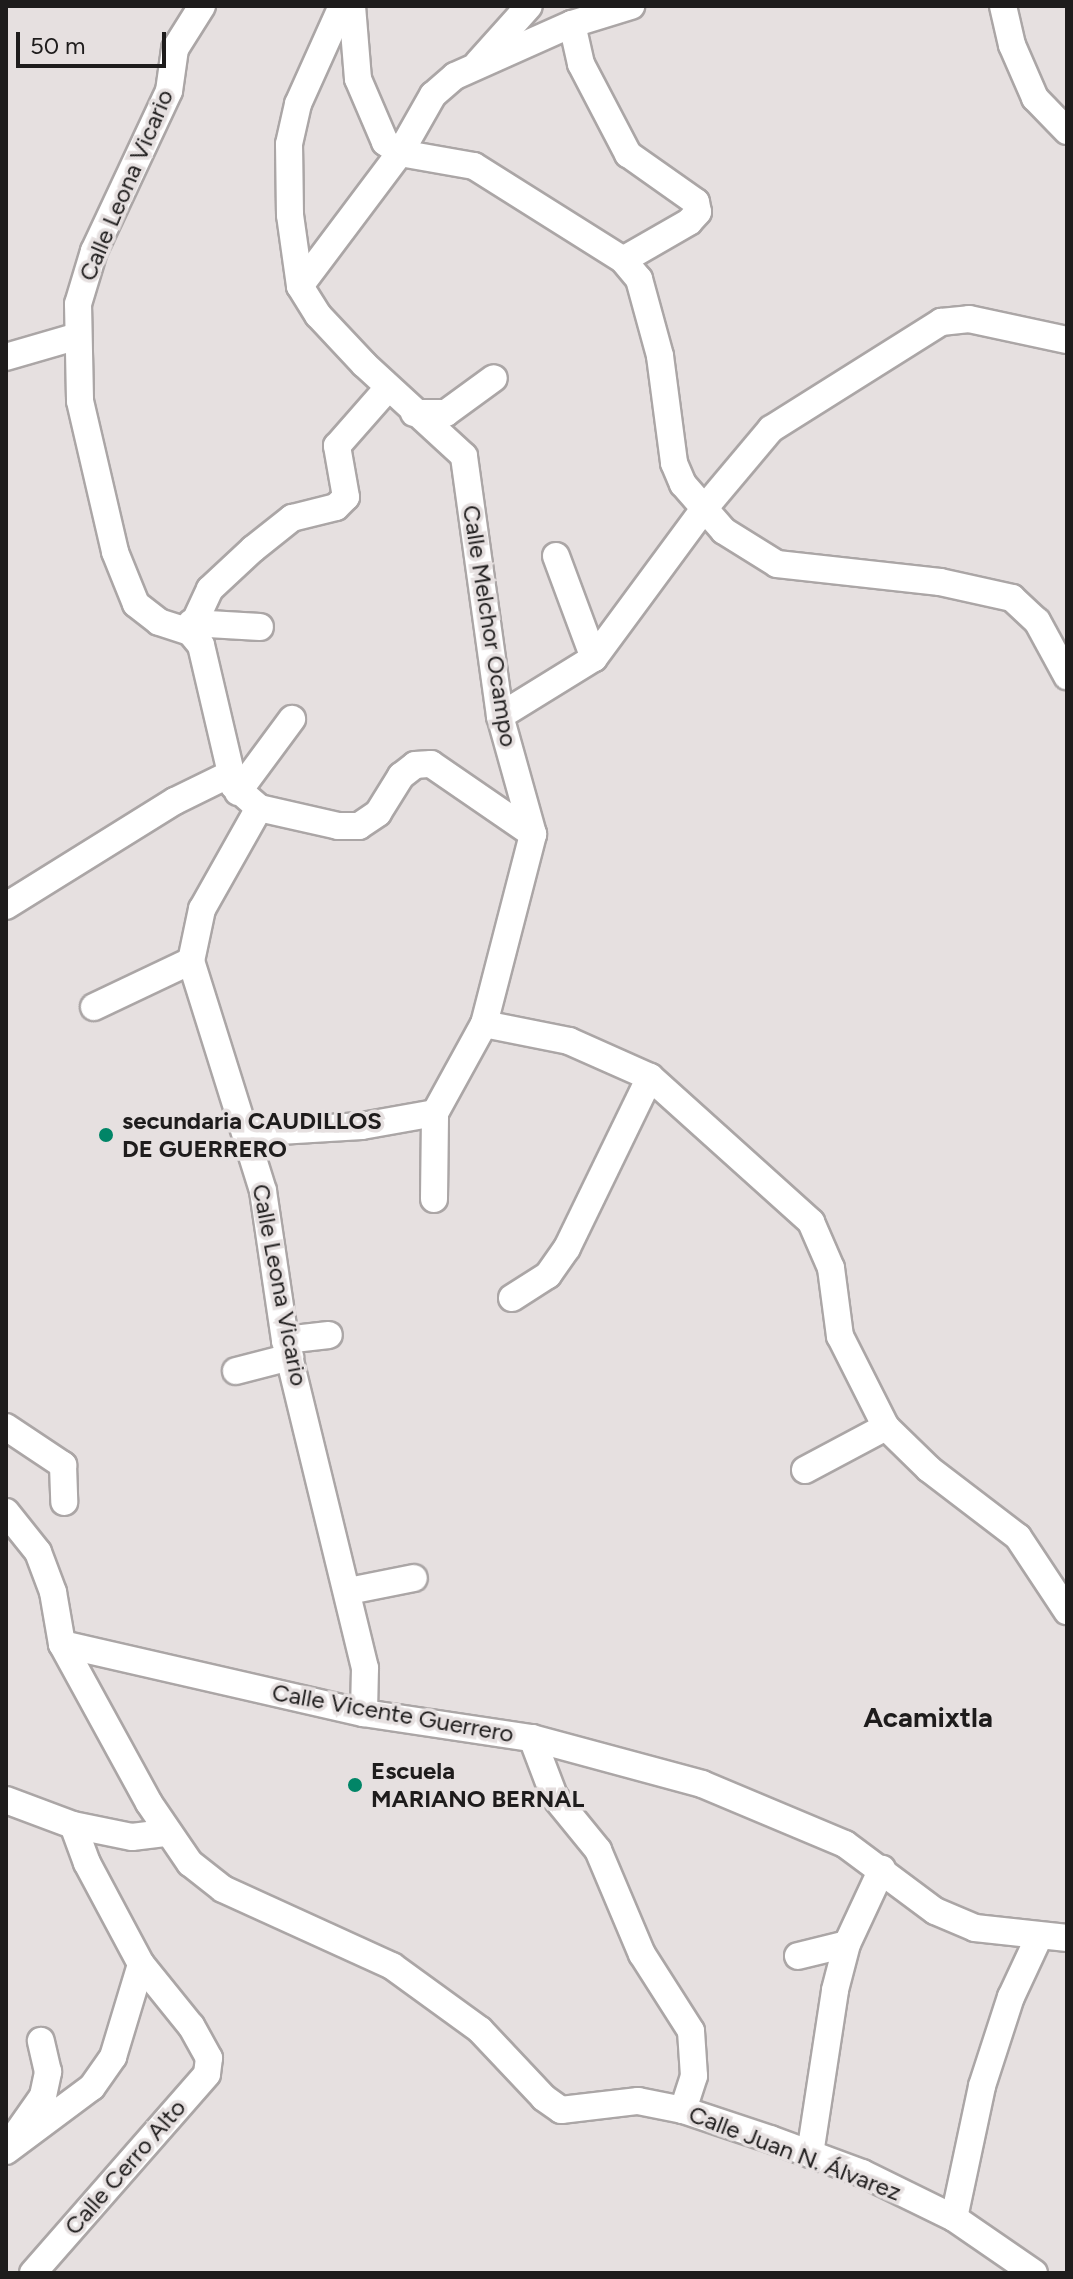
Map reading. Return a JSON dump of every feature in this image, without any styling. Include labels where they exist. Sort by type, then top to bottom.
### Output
[{"type":"street","name":"Calle Leona Vicario","points":[[202,6],[175,49],[169,91],[94,251],[78,304],[75,337],[80,401],[115,552],[136,604],[159,622],[190,628],[260,627]]},
{"type":"street","name":"Calle Melchor Ocampo","points":[[342,6],[298,104],[289,144],[290,215],[300,286],[318,315],[388,388],[464,456],[500,716],[533,834]]},
{"type":"street","points":[[352,6],[358,79],[370,115],[385,142],[400,153],[474,166],[623,260],[639,279],[660,356],[674,463],[703,510],[748,550],[777,564],[940,582],[1012,598],[1037,621],[1067,676]]},
{"type":"street","points":[[300,286],[400,153],[433,95],[478,63],[529,6]]},
{"type":"street","points":[[478,63],[572,24],[631,6]]},
{"type":"street","points":[[1003,6],[1012,45],[1035,98],[1067,131]]},
{"type":"street","points":[[572,24],[581,64],[628,154],[696,202],[698,212],[689,222],[623,260]]},
{"type":"street","points":[[500,716],[594,658],[703,510],[771,429],[941,322],[969,319],[1067,340]]},
{"type":"street","points":[[6,357],[75,337]]},
{"type":"street","points":[[414,413],[446,413],[494,378]]},
{"type":"street","points":[[388,388],[337,446],[346,497],[336,507],[292,518],[263,541],[210,589],[190,628],[201,645],[234,783],[259,808],[338,826],[359,826],[378,813],[401,776],[415,765],[431,764],[533,834],[484,1024],[435,1113],[434,1199]]},
{"type":"street","points":[[556,556],[594,658]]},
{"type":"street","points":[[6,906],[175,801],[234,783],[292,719]]},
{"type":"street","name":"Calle Leona Vicario","points":[[259,808],[202,909],[191,961],[263,1191],[288,1348],[349,1591],[365,1668],[364,1713]]},
{"type":"street","points":[[94,1007],[191,961]]},
{"type":"street","points":[[484,1024],[569,1041],[650,1077],[811,1222],[831,1268],[840,1336],[886,1427],[929,1469],[1018,1537],[1067,1611]]},
{"type":"street","points":[[512,1298],[548,1275],[567,1248],[650,1077]]},
{"type":"street","points":[[246,1133],[362,1126],[435,1113]]},
{"type":"street","points":[[236,1371],[288,1348],[329,1335]]},
{"type":"street","points":[[6,1427],[63,1465],[64,1502]]},
{"type":"street","points":[[805,1470],[886,1427]]},
{"type":"street","points":[[6,1512],[38,1552],[53,1592],[62,1644],[167,1833],[132,1837],[73,1825],[6,1800]]},
{"type":"street","points":[[349,1591],[414,1578]]},
{"type":"street","name":"Calle Vicente Guerrero","points":[[62,1644],[364,1713],[532,1738],[702,1784],[845,1844],[935,1911],[975,1928],[1038,1939],[1067,1938]]},
{"type":"street","points":[[532,1738],[554,1796],[598,1850],[642,1954],[691,2031],[694,2076],[683,2110]]},
{"type":"street","points":[[6,2150],[92,2087],[113,2057],[141,1964],[87,1863],[73,1825]]},
{"type":"street","name":"Calle Juan N. Álvarez","points":[[167,1833],[190,1863],[223,1889],[350,1943],[403,1973],[480,2030],[544,2098],[561,2110],[638,2101],[683,2110],[810,2154],[954,2218],[1034,2273]]},
{"type":"street","points":[[810,2154],[826,2029],[847,1944],[882,1869]]},
{"type":"street","points":[[954,2218],[982,2086],[1011,1997],[1038,1939]]},
{"type":"street","points":[[798,1956],[847,1944]]},
{"type":"street","name":"Calle Cerro Alto","points":[[33,2273],[207,2074],[209,2058],[191,2026],[141,1964]]},
{"type":"street","points":[[6,2150],[43,2096],[48,2072],[41,2041]]},
{"type":"place","name":"secundaria CAUDILLOS DE GUERRERO","points":[[106,1135]]},
{"type":"place","name":"Escuela MARIANO BERNAL","points":[[355,1785]]},
{"type":"district","name":"Acamixtla","points":[[928,1717]]}]
